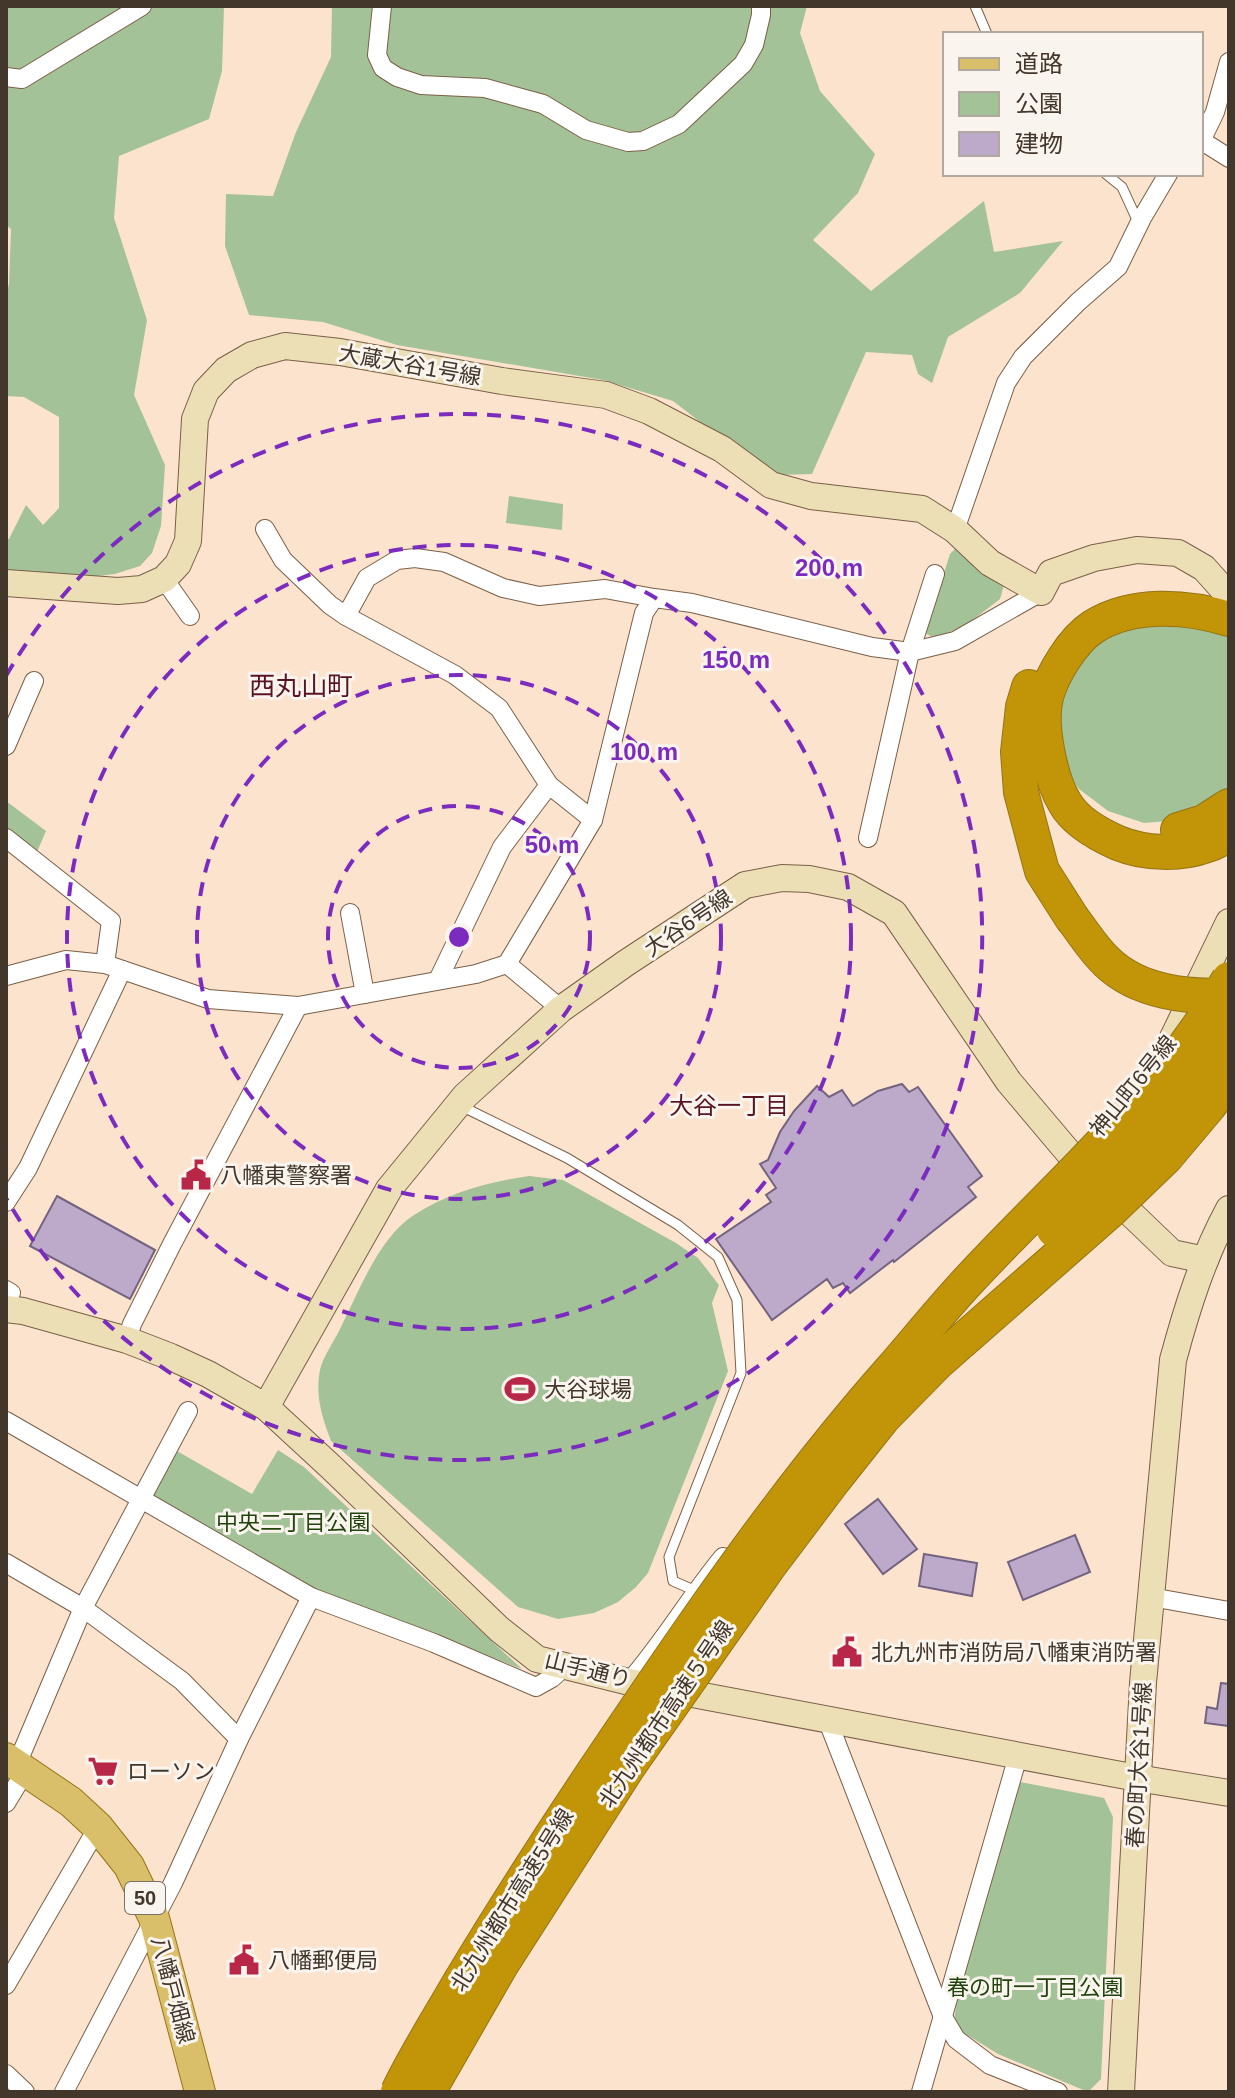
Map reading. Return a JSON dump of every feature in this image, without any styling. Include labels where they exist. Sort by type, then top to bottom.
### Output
[{"type":"highway","points":[[1229,598],[1175,591],[1147,593],[1087,612],[1064,628],[1046,649],[1032,677],[1023,707],[1018,752],[1021,792],[1042,871],[1072,918],[1107,962],[1157,990],[1181,995],[1229,995]]},
{"type":"highway","points":[[1229,619],[1204,612],[1152,609],[1128,613],[1093,627],[1061,662],[1046,697],[1044,727],[1050,763],[1065,804],[1079,819],[1105,837],[1144,851],[1177,852],[1208,845],[1229,834]]},
{"type":"highway","points":[[1050,763],[1089,812],[1118,826],[1145,831],[1174,831],[1204,822],[1229,806]]},
{"type":"highway","points":[[1072,918],[1118,953],[1137,963],[1163,971],[1189,974],[1217,973],[1229,969]]},
{"type":"highway","points":[[860,1404],[969,1280],[1153,1089],[1199,1027],[1229,979]]},
{"type":"highway","points":[[860,1404],[1125,1164],[1164,1121],[1229,1032]]},
{"type":"highway","name":"北九州都市高速５号線","points":[[428,2092],[501,1965],[628,1767],[769,1566],[858,1449],[883,1418],[938,1362],[1110,1211],[1166,1157],[1229,1079]]},
{"type":"highway","name":"北九州都市高速5号線","points":[[398,2092],[410,2066],[475,1958],[631,1716],[715,1595],[860,1404]]},
{"type":"main road","name":"八幡戸畑線","points":[[17,1764],[71,1802],[98,1827],[129,1866],[154,1918],[200,2092]]},
{"type":"street","points":[[6,77],[22,79],[142,6]]},
{"type":"street","points":[[382,6],[377,55],[383,68],[397,77],[421,85],[485,88],[543,104],[586,130],[628,142],[643,141],[679,124],[743,64],[754,45],[761,6]]},
{"type":"street","points":[[1203,139],[1215,112],[1229,62]]},
{"type":"street","points":[[1203,142],[1229,158]]},
{"type":"street","points":[[1041,592],[990,563],[955,530],[1006,383],[1023,357],[1118,267],[1167,176]]},
{"type":"street","name":"大蔵大谷1号線","points":[[164,579],[178,564],[188,541],[195,419],[206,391],[226,370],[252,355],[285,346],[606,395],[649,411],[722,449],[771,485],[811,496],[922,509],[955,530]]},
{"type":"street","points":[[265,529],[283,560],[330,605],[455,675],[499,708],[549,785],[593,820]]},
{"type":"street","points":[[346,616],[367,578],[397,560],[415,558],[444,562],[503,588],[539,596],[605,589],[692,603],[872,647],[910,652],[955,641],[1041,592],[1051,573],[1094,558],[1137,550],[1178,553],[1204,568],[1229,598]]},
{"type":"street","points":[[868,838],[910,652],[935,574]]},
{"type":"street","points":[[6,583],[118,591],[142,589],[164,579],[190,616]]},
{"type":"street","points":[[6,976],[66,960],[113,967],[208,999],[298,1006],[476,974],[507,964],[593,820],[644,613],[654,598]]},
{"type":"street","points":[[6,746],[34,681]]},
{"type":"street","points":[[438,980],[502,847],[549,785]]},
{"type":"street","points":[[6,838],[111,921],[113,967],[28,1168],[6,1202]]},
{"type":"street","name":"大谷6号線","points":[[266,1407],[389,1189],[458,1104],[561,1009],[626,963],[745,885],[782,878],[809,879],[848,887],[894,913],[1009,1082],[1074,1159],[1172,1253],[1205,1260]]},
{"type":"street","points":[[350,913],[365,994]]},
{"type":"street","name":"神山町6号線","points":[[1074,1159],[1171,1045],[1229,922]]},
{"type":"street","points":[[507,964],[561,1009]]},
{"type":"street","points":[[127,1340],[172,1244],[298,1006]]},
{"type":"street","points":[[629,1682],[655,1652],[696,1591],[899,1339],[1074,1159]]},
{"type":"street","name":"春の町大谷1号線","points":[[1121,2092],[1137,1778],[1173,1360],[1185,1313],[1228,1212]]},
{"type":"street","points":[[6,1290],[11,1293],[6,1297]]},
{"type":"street","name":"山手通り","points":[[6,1309],[127,1340],[208,1374],[266,1407],[499,1629],[537,1659],[629,1682],[1229,1793]]},
{"type":"street","points":[[6,1803],[17,1764],[83,1608],[188,1411]]},
{"type":"street","points":[[6,1421],[311,1597],[391,1626],[536,1687],[564,1667]]},
{"type":"street","points":[[6,1563],[83,1608],[182,1681],[239,1739]]},
{"type":"street","points":[[64,2092],[173,1883],[239,1739],[311,1597]]},
{"type":"street","points":[[1151,1597],[1229,1611]]},
{"type":"street","points":[[827,1719],[943,2017],[956,2039],[990,2065],[1058,2092]]},
{"type":"street","points":[[921,2092],[1018,1756]]},
{"type":"street","points":[[6,1985],[98,1827]]},
{"type":"street","points":[[6,2074],[25,2092]]},
{"type":"lane","points":[[975,6],[986,32]]},
{"type":"lane","points":[[1108,176],[1122,187],[1139,224]]},
{"type":"lane","points":[[458,1104],[567,1158],[678,1225],[718,1257],[737,1300],[741,1373],[669,1557],[673,1581],[696,1591]]},
{"type":"green space","points":[[6,6],[224,6],[222,71],[209,119],[119,156],[114,218],[147,320],[134,395],[165,465],[161,526],[152,553],[140,566],[115,574],[73,579],[6,571],[6,539],[9,539],[26,505],[43,525],[59,508],[59,417],[24,397],[6,396],[6,297],[11,229],[6,225]]},
{"type":"green space","points":[[332,6],[807,6],[800,33],[820,91],[875,154],[858,193],[813,240],[871,291],[984,201],[994,252],[1063,241],[1020,293],[948,337],[932,383],[918,374],[912,355],[866,352],[812,474],[778,475],[735,449],[673,401],[603,380],[397,345],[323,322],[249,315],[225,246],[226,194],[273,196],[296,132],[331,57]]},
{"type":"green space","points":[[509,496],[563,504],[562,530],[506,523]]},
{"type":"green space","points":[[958,546],[1005,582],[1000,599],[970,622],[936,639],[925,633],[950,554]]},
{"type":"green space","points":[[1176,617],[1229,631],[1229,791],[1179,820],[1144,823],[1108,811],[1079,789],[1069,776],[1056,733],[1069,669],[1096,643],[1132,624]]},
{"type":"green space","points":[[6,801],[46,831],[37,852],[6,830]]},
{"type":"green space","name":"大谷球場","points":[[529,1176],[563,1180],[698,1258],[719,1285],[712,1303],[728,1371],[648,1573],[618,1602],[594,1613],[558,1619],[518,1607],[331,1441],[319,1398],[320,1370],[326,1355],[379,1252],[401,1225],[427,1207],[455,1194]]},
{"type":"green space","name":"中央二丁目公園","points":[[278,1450],[304,1467],[522,1669],[315,1590],[151,1496],[177,1451],[252,1494]]},
{"type":"green space","name":"春の町一丁目公園","points":[[1020,1782],[1104,1798],[1113,1817],[1101,2079],[1088,2092],[998,2054],[961,2031],[954,2021],[957,1998]]},
{"type":"building","points":[[902,1084],[909,1092],[918,1087],[982,1176],[968,1187],[976,1197],[850,1293],[843,1283],[833,1288],[827,1279],[772,1320],[716,1239],[771,1202],[766,1195],[776,1188],[760,1164],[768,1160],[780,1132],[817,1086],[829,1097],[842,1090],[853,1106],[878,1091]]},
{"type":"building","points":[[57,1196],[155,1250],[130,1299],[30,1246]]},
{"type":"building","points":[[878,1499],[917,1549],[883,1574],[845,1524]]},
{"type":"building","points":[[1075,1535],[1090,1572],[1023,1600],[1008,1562]]},
{"type":"building","points":[[924,1554],[977,1563],[972,1596],[919,1586]]},
{"type":"building","points":[[1221,1683],[1229,1684],[1229,1726],[1205,1723],[1207,1707],[1217,1709]]},
{"type":"place","name":"八幡東警察署","points":[[196,1175]]},
{"type":"place","name":"大谷球場","points":[[520,1389]]},
{"type":"place","name":"北九州市消防局八幡東消防署","points":[[847,1652]]},
{"type":"place","name":"ローソン","points":[[103,1771]]},
{"type":"place","name":"八幡郵便局","points":[[244,1960]]},
{"type":"district","name":"西丸山町","points":[[301,686]]},
{"type":"district","name":"大谷一丁目","points":[[729,1105]]}]
